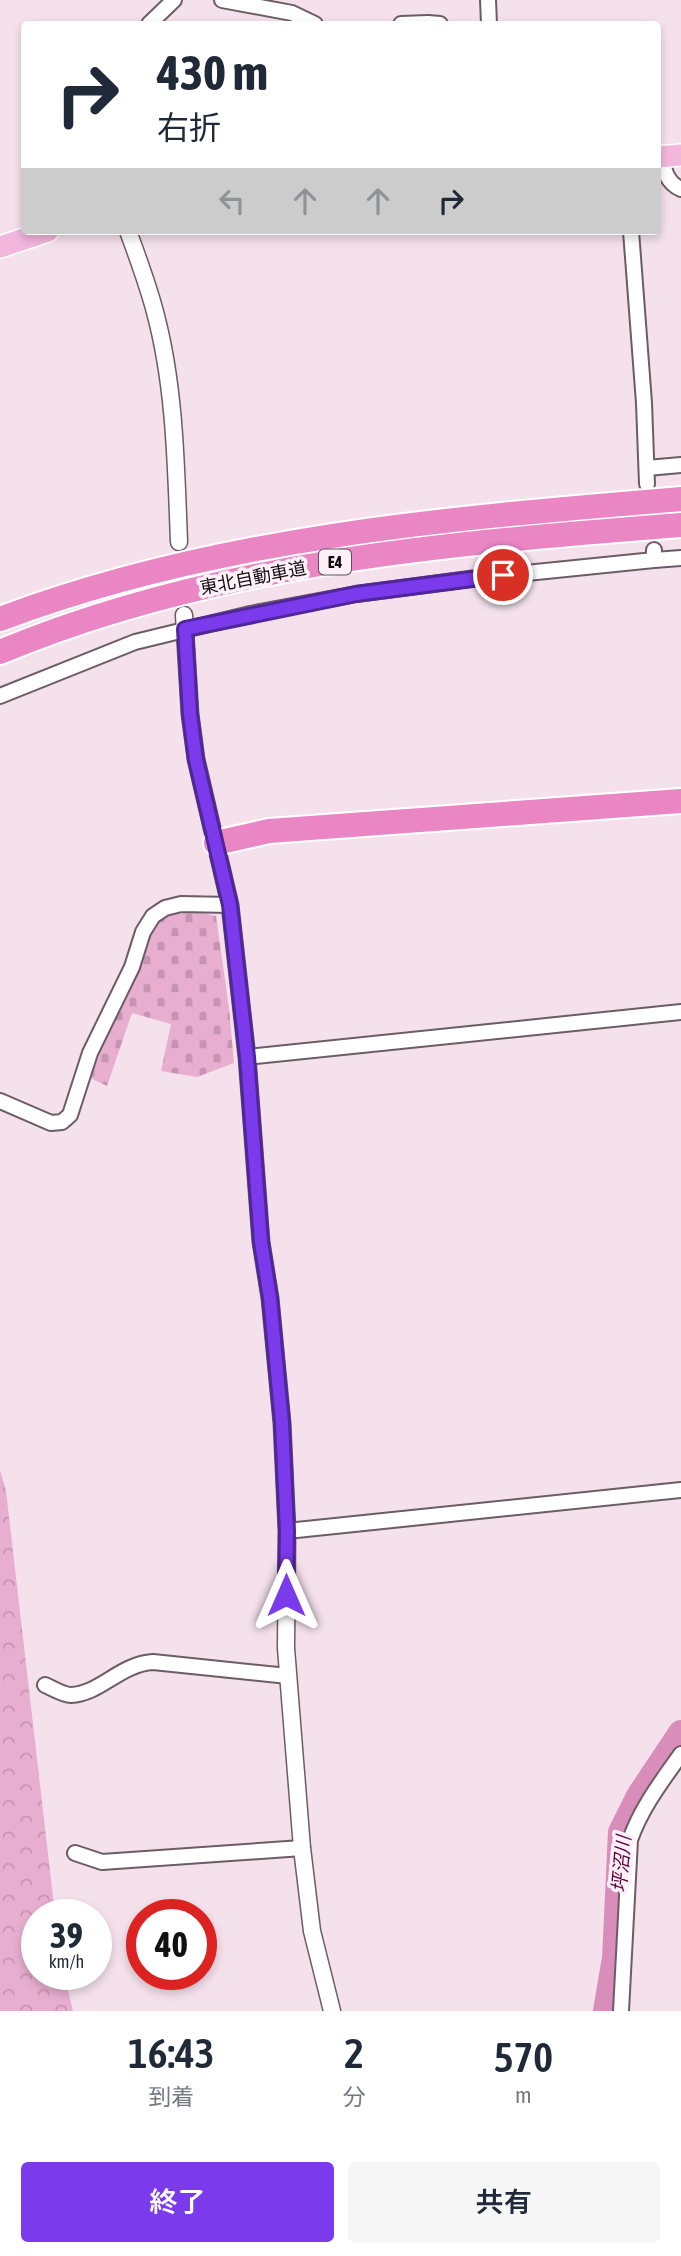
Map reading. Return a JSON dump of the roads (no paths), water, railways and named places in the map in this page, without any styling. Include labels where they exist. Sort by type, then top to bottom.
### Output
[{"type":"highway","name":"東北自動車道","points":[[0,619],[137,576],[278,545],[375,529],[681,499]]},
{"type":"highway","name":"東北自動車道","points":[[0,652],[81,621],[150,600],[297,568],[488,542],[681,525]]},
{"type":"highway","points":[[216,843],[269,831],[681,801]]},
{"type":"highway","points":[[216,843],[260,846],[681,810]]},
{"type":"main road","points":[[0,247],[36,235]]},
{"type":"street","points":[[152,21],[174,0]]},
{"type":"street","points":[[222,0],[292,13],[309,21]]},
{"type":"street","points":[[488,0],[489,21]]},
{"type":"street","points":[[667,156],[664,172],[673,185],[681,189]]},
{"type":"street","points":[[129,235],[156,315],[168,380],[178,542]]},
{"type":"street","points":[[631,235],[647,484]]},
{"type":"street","points":[[647,468],[681,465]]},
{"type":"street","points":[[0,696],[184,622],[356,594],[654,555],[681,558]]},
{"type":"street","points":[[184,622],[196,760],[230,905],[247,1057],[261,1242],[270,1298],[282,1423],[287,1531],[286,1648],[302,1848],[312,1931],[332,2011]]},
{"type":"street","points":[[0,1101],[36,1118],[51,1123],[62,1122],[70,1115],[90,1053],[132,967],[143,932],[153,916],[165,908],[181,904],[230,905]]},
{"type":"street","points":[[247,1057],[681,1012]]},
{"type":"street","points":[[287,1531],[681,1490]]},
{"type":"street","points":[[45,1685],[70,1696],[91,1690],[140,1663],[153,1662],[288,1676]]},
{"type":"street","points":[[621,2011],[630,1840],[651,1797],[681,1754]]},
{"type":"street","points":[[75,1853],[102,1861],[302,1848]]},
{"type":"waterway","name":"坪沼川","points":[[606,2011],[615,1958],[621,1832],[639,1796],[681,1733]]}]
